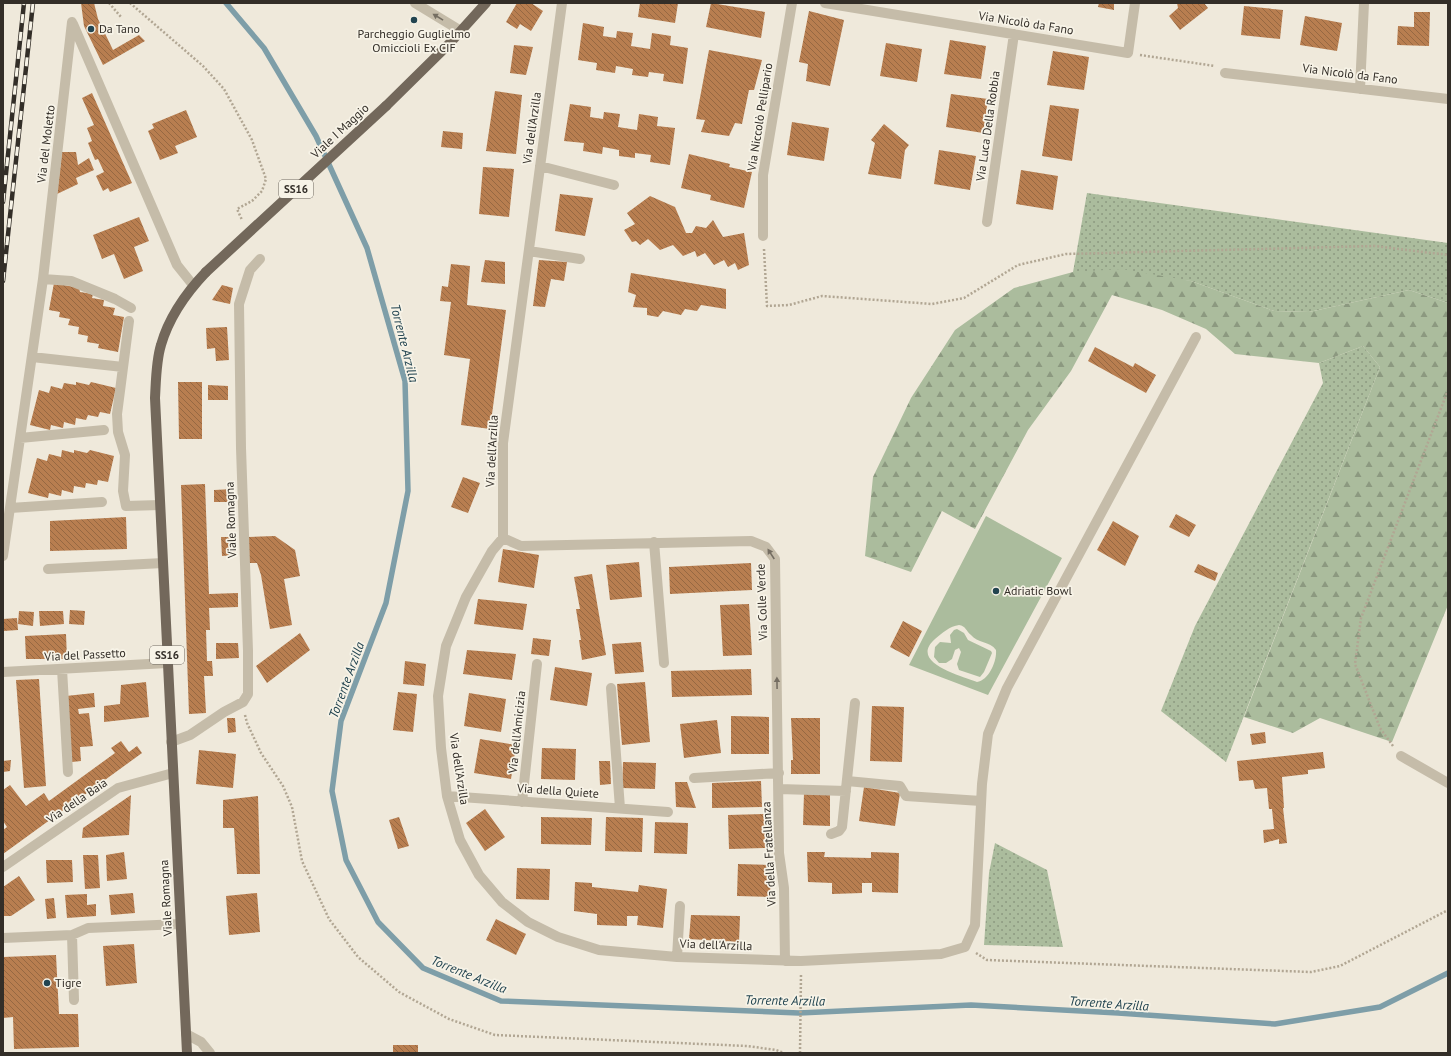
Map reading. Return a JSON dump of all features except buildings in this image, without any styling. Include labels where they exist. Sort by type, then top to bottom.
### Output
[{"type":"main road","name":"Viale I Maggio","points":[[206,272],[386,106],[461,31],[486,3]]},
{"type":"main road","name":"Viale Romagna","points":[[187,1053],[155,398],[160,346],[176,309],[193,285],[206,272]]},
{"type":"street","points":[[415,3],[461,31]]},
{"type":"street","name":"Via dell'Arzilla","points":[[562,3],[503,443],[503,538],[492,551],[466,597],[446,646],[438,696],[440,748],[447,796],[460,840],[479,875],[502,902],[528,922],[558,937],[598,950],[677,957],[785,961],[941,954],[965,947]]},
{"type":"street","name":"Via Niccolò Pellipario","points":[[763,236],[763,175],[792,3]]},
{"type":"street","name":"Via Nicolò da Fano","points":[[825,3],[1128,53]]},
{"type":"street","points":[[1128,53],[1135,3]]},
{"type":"street","points":[[1360,89],[1364,3]]},
{"type":"street","name":"Via del Moletto","points":[[3,556],[43,279],[72,22],[177,265],[193,285]]},
{"type":"street","name":"Via Luca Della Robbia","points":[[987,222],[1014,34]]},
{"type":"street","name":"Via Nicolò da Fano","points":[[1225,73],[1448,99]]},
{"type":"street","points":[[540,166],[614,185]]},
{"type":"street","points":[[528,251],[580,258]]},
{"type":"street","name":"Viale Romagna","points":[[243,702],[248,694],[248,651],[241,448],[239,304],[250,270],[260,258]]},
{"type":"street","points":[[43,279],[71,281],[115,299],[132,308]]},
{"type":"street","points":[[128,321],[117,414],[118,432],[125,455],[123,491],[126,506],[160,505]]},
{"type":"street","points":[[965,947],[975,925],[982,784],[988,734],[1007,688],[1196,337]]},
{"type":"street","points":[[32,357],[123,367]]},
{"type":"street","points":[[20,438],[104,430]]},
{"type":"street","points":[[10,508],[102,502]]},
{"type":"street","name":"Via Colle Verde","points":[[503,538],[521,546],[751,541],[766,547],[774,559],[778,722]]},
{"type":"street","points":[[654,542],[664,663]]},
{"type":"street","points":[[48,569],[163,563]]},
{"type":"street","name":"Via del Passetto","points":[[3,672],[168,664]]},
{"type":"street","name":"Via dell'Amicizia","points":[[522,802],[537,664]]},
{"type":"street","points":[[62,669],[68,772]]},
{"type":"street","points":[[612,688],[620,808]]},
{"type":"street","points":[[171,742],[190,735],[224,712],[243,702]]},
{"type":"street","points":[[831,834],[839,831],[842,827],[855,704]]},
{"type":"street","name":"Via della Fratellanza","points":[[778,722],[779,853],[784,888],[785,961]]},
{"type":"street","points":[[1401,756],[1448,783]]},
{"type":"street","points":[[694,778],[779,773]]},
{"type":"street","name":"Via della Baia","points":[[3,867],[118,788],[173,774]]},
{"type":"street","points":[[779,789],[846,786],[900,786],[906,796],[981,801]]},
{"type":"street","name":"Via della Quiete","points":[[447,796],[668,812]]},
{"type":"street","points":[[677,957],[680,906]]},
{"type":"street","points":[[3,938],[72,935],[88,928],[180,924]]},
{"type":"street","points":[[72,935],[74,1000]]},
{"type":"street","points":[[186,1034],[201,1042],[210,1053]]},
{"type":"path","points":[[109,3],[121,17]]},
{"type":"path","points":[[130,3],[203,66],[224,89],[252,140],[266,179],[262,191],[252,201],[237,209]]},
{"type":"path","points":[[1128,53],[1216,66],[1225,73]]},
{"type":"path","points":[[763,236],[767,306],[789,305],[822,296],[932,304],[964,298],[1018,265],[1066,254],[1375,246],[1448,256]]},
{"type":"path","points":[[1401,756],[1380,728],[1355,664],[1361,618],[1448,390]]},
{"type":"path","points":[[243,702],[247,722],[261,753],[283,786],[292,807],[302,860],[329,919],[358,958],[399,992],[449,1019],[495,1035],[747,1046],[776,1050],[784,1053]]},
{"type":"path","points":[[965,947],[987,960],[1311,972],[1340,966],[1448,910]]},
{"type":"path","points":[[800,1053],[801,971]]},
{"type":"green space","points":[[1087,193],[1448,243],[1448,303],[1409,290],[1309,312],[1274,311],[1191,281],[1073,272]]},
{"type":"green space","points":[[1122,269],[1191,281],[1274,311],[1309,312],[1409,290],[1448,303],[1448,605],[1392,742],[1320,718],[1293,733],[1244,717],[1380,367],[1363,346],[1319,363],[1235,354],[1206,329],[1162,310],[1112,295],[1071,371],[1028,430],[975,529],[942,511],[911,572],[865,556],[873,477],[911,398],[955,330],[1014,288],[1073,272]]},
{"type":"green space","points":[[1363,346],[1380,367],[1226,762],[1161,711],[1195,626],[1323,383],[1319,363]]},
{"type":"green space","name":"Adriatic Bowl","points":[[986,516],[1062,558],[988,695],[909,665]],"holes":[[[959,625],[965,628],[974,638],[990,645],[996,650],[994,664],[989,674],[981,681],[977,682],[950,672],[932,662],[928,655],[928,647],[935,639],[949,628]]]},
{"type":"green space","points":[[957,629],[964,633],[968,640],[991,651],[992,653],[984,672],[980,677],[959,670],[957,664],[961,652],[959,648],[955,650],[952,659],[946,663],[939,663],[934,657],[935,647],[940,642],[951,643],[950,635]]},
{"type":"green space","points":[[995,843],[1047,870],[1063,947],[984,945],[989,873]]},
{"type":"waterway","name":"Torrente Arzilla","points":[[226,3],[264,48],[316,136],[367,248],[405,381],[408,491],[386,603],[341,721],[332,791],[346,860],[378,922],[423,968],[501,1001],[799,1013],[971,1005],[1275,1024],[1380,1007],[1448,973]]},
{"type":"railway","points":[[3,202],[24,3]]},
{"type":"railway","points":[[3,281],[33,3]]},
{"type":"place","name":"Parcheggio Guglielmo Omiccioli Ex CIF","points":[[414,20]]},
{"type":"place","name":"Da Tano","points":[[91,29]]},
{"type":"place","name":"Adriatic Bowl","points":[[996,591]]},
{"type":"place","name":"Tigre","points":[[47,983]]}]
